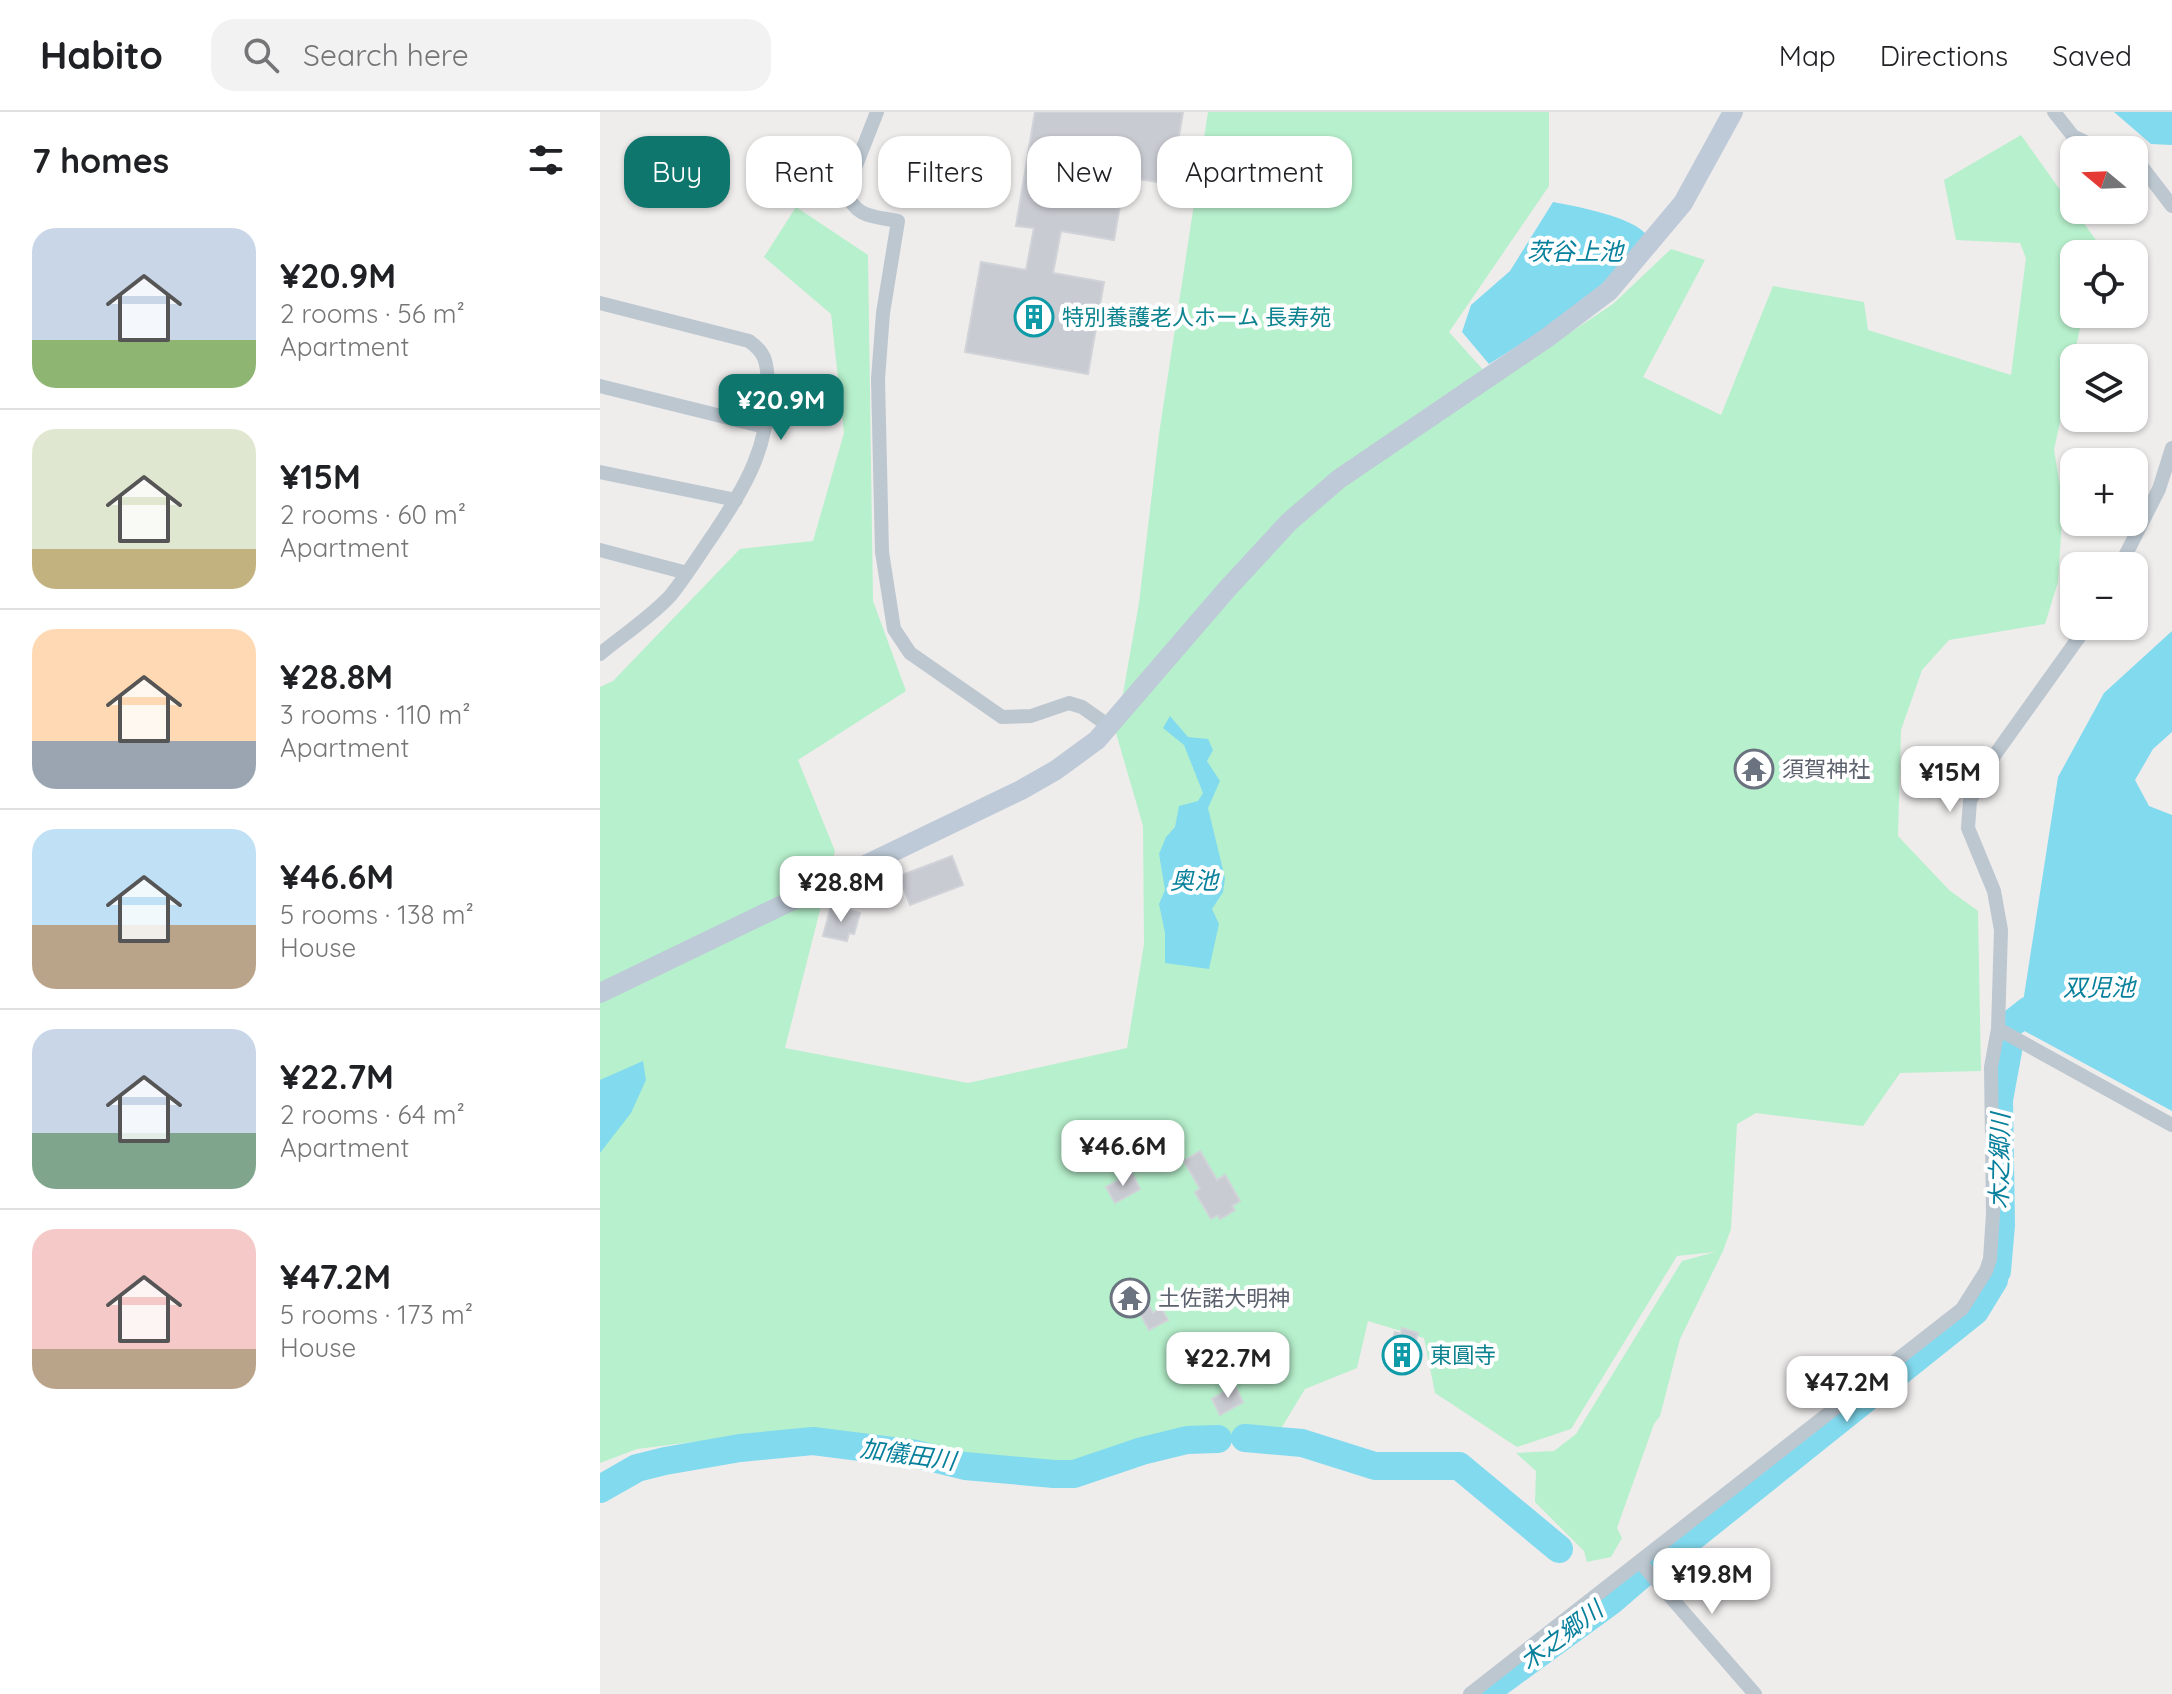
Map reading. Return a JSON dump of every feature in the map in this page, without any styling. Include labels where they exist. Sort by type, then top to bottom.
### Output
[{"type":"street","points":[[877,112],[846,191],[851,204],[861,213],[898,221],[883,313],[878,379],[882,552],[894,629],[910,653],[1002,717],[1031,716],[1069,703],[1082,707],[1109,726]]},
{"type":"street","points":[[600,993],[1021,790],[1097,740],[1289,522],[1329,487],[1548,337],[1609,291],[1683,203],[1733,112]]},
{"type":"street","points":[[2054,112],[2073,136]]},
{"type":"street","points":[[2148,175],[2172,206]]},
{"type":"street","points":[[600,303],[749,341],[762,350],[767,362],[769,405],[755,466],[687,573],[668,597],[600,654]]},
{"type":"street","points":[[600,386],[765,427]]},
{"type":"street","points":[[2127,552],[2159,489],[2172,448]]},
{"type":"street","points":[[600,472],[736,500]]},
{"type":"street","points":[[600,550],[687,573]]},
{"type":"street","points":[[1470,1694],[1962,1309],[1986,1271],[1990,1259],[1993,1214],[1991,1067],[1998,1029],[2001,930],[1994,891],[1968,828],[1970,801],[1994,756],[2077,640]]},
{"type":"street","points":[[1998,1029],[2172,1125]]},
{"type":"street","points":[[1640,1562],[1755,1694]]},
{"type":"green space","points":[[1208,112],[1549,112],[1549,186],[1449,332],[1495,383],[1613,304],[1671,249],[1705,260],[1643,377],[1721,415],[1773,286],[1864,302],[1868,330],[2011,375],[2026,258],[2020,243],[1956,240],[1944,180],[2021,135],[2060,190],[2060,224],[2084,224],[2096,240],[2060,240],[2060,328],[2080,328],[2077,344],[2060,344],[2060,422],[2054,450],[2060,485],[2061,536],[2058,582],[2045,624],[1949,640],[1922,670],[1901,730],[1898,836],[1949,890],[1978,911],[1981,1071],[1900,1073],[1863,1126],[1756,1113],[1737,1124],[1731,1229],[1680,1339],[1660,1416],[1654,1424],[1617,1528],[1622,1538],[1611,1557],[1587,1562],[1584,1551],[1535,1502],[1536,1471],[1516,1453],[1554,1451],[1576,1434],[1682,1261],[1715,1252],[1677,1256],[1571,1429],[1517,1447],[1435,1393],[1424,1338],[1368,1321],[1357,1368],[1305,1389],[1279,1432],[1152,1442],[1083,1461],[1002,1462],[805,1428],[637,1449],[600,1463],[600,687],[613,681],[740,549],[813,541],[844,433],[831,314],[764,257],[795,208],[868,255],[873,601],[906,691],[798,760],[835,851],[785,1048],[968,1083],[1127,1048],[1144,944],[1143,826],[1116,733],[1139,603],[1159,434],[1193,208],[1352,208],[1352,136],[1204,136]]},
{"type":"water","points":[[2114,112],[2172,112],[2172,145],[2151,144],[2148,136],[2142,136]]},
{"type":"water","name":"茨谷上池","points":[[1553,202],[1618,218],[1648,236],[1612,275],[1565,316],[1489,364],[1462,332],[1471,305],[1510,271]]},
{"type":"water","name":"双児池","points":[[2172,631],[2172,732],[2153,749],[2135,780],[2149,806],[2172,815],[2172,1111],[2019,1028],[2058,777],[2104,693]]},
{"type":"water","name":"奥池","points":[[1170,716],[1188,737],[1208,739],[1213,750],[1207,761],[1220,781],[1208,808],[1225,878],[1223,892],[1212,909],[1219,924],[1209,969],[1165,963],[1165,933],[1159,904],[1165,890],[1159,854],[1166,837],[1175,827],[1179,806],[1198,801],[1203,793],[1184,745],[1163,728]]},
{"type":"water","points":[[643,1061],[646,1080],[631,1113],[600,1153],[600,1080]]},
{"type":"building","name":"特別養護老人ホーム 長寿苑","points":[[1035,112],[1183,112],[1179,136],[1157,136],[1157,182],[1141,179],[1141,136],[1031,136]]},
{"type":"building","name":"特別養護老人ホーム 長寿苑","points":[[1027,160],[1027,208],[1120,208],[1114,240],[1061,231],[1053,273],[1104,282],[1088,374],[965,352],[981,262],[1026,270],[1034,228],[1016,226]]},
{"type":"building","points":[[952,856],[963,885],[910,905],[899,876]]},
{"type":"building","points":[[831,906],[860,913],[854,934],[849,933],[847,941],[823,936]]},
{"type":"building","points":[[1200,1151],[1217,1180],[1225,1175],[1240,1201],[1232,1206],[1235,1210],[1220,1219],[1218,1215],[1211,1219],[1195,1192],[1200,1189],[1184,1161]]},
{"type":"building","points":[[1132,1173],[1140,1189],[1115,1203],[1106,1187]]},
{"type":"building","points":[[1137,1284],[1153,1313],[1161,1308],[1168,1320],[1149,1330],[1135,1304],[1122,1311],[1114,1297]]},
{"type":"building","name":"東圓寺","points":[[1402,1328],[1418,1333],[1414,1363],[1409,1361],[1406,1371],[1385,1364],[1395,1332],[1401,1334]]},
{"type":"building","points":[[1235,1386],[1243,1402],[1220,1415],[1212,1399]]},
{"type":"waterway","name":"木之郷川","points":[[2015,1021],[2029,1010]]},
{"type":"waterway","name":"木之郷川","points":[[1997,1271],[2001,1225],[1999,1100],[2008,1051]]},
{"type":"waterway","name":"木之郷川","points":[[1655,1567],[1975,1311],[1994,1280]]},
{"type":"waterway","name":"加儀田川","points":[[1245,1438],[1302,1443],[1375,1466],[1459,1466],[1559,1549]]},
{"type":"waterway","name":"加儀田川","points":[[600,1489],[637,1468],[665,1461],[740,1448],[813,1441],[916,1454],[965,1466],[1074,1474],[1142,1451],[1187,1440],[1218,1439]]},
{"type":"waterway","name":"木之郷川","points":[[1483,1694],[1611,1601],[1640,1576]]},
{"type":"place","name":"特別養護老人ホーム 長寿苑","points":[[1034,317]]},
{"type":"place","name":"須賀神社","points":[[1754,769]]},
{"type":"place","name":"土佐諾大明神","points":[[1130,1298]]},
{"type":"place","name":"東圓寺","points":[[1402,1355]]}]
